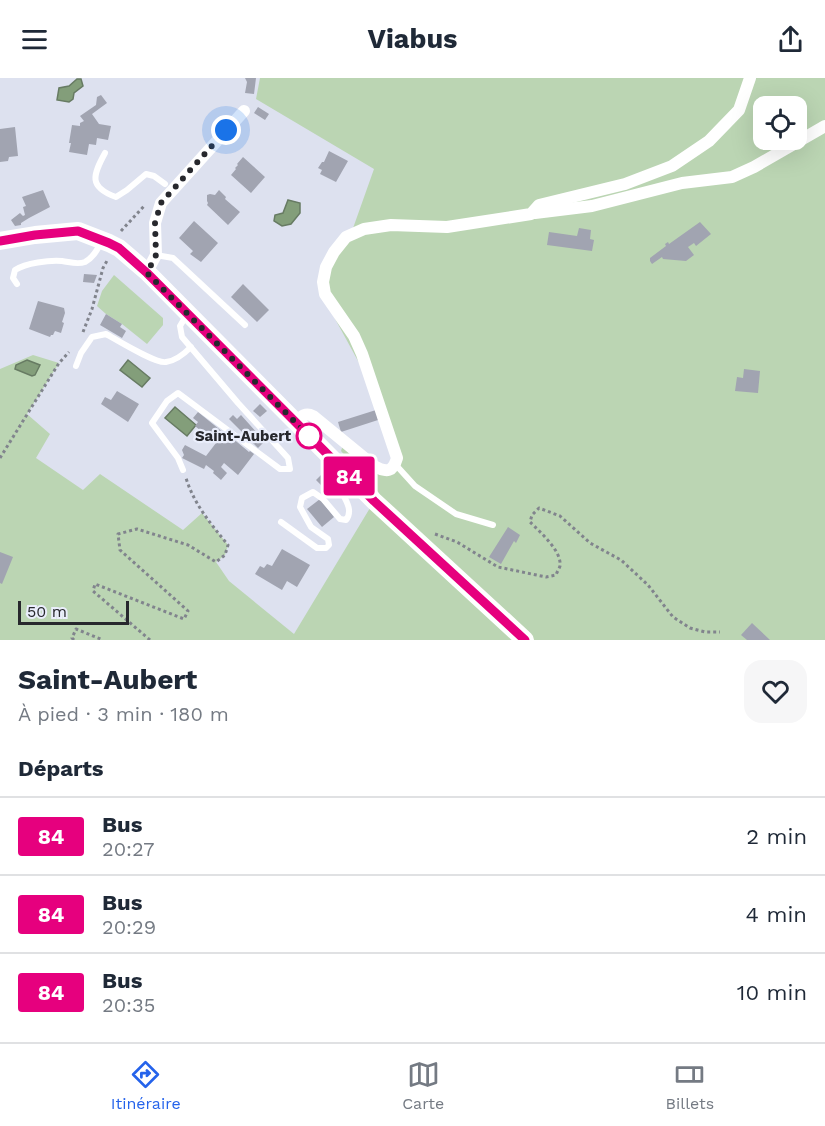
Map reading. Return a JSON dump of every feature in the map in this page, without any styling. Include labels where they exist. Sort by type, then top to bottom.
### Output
[{"type":"main road","points":[[0,241],[78,231],[107,248],[119,248],[188,313],[347,474],[525,640]]},
{"type":"street","points":[[531,214],[539,205],[625,184],[672,166],[709,141],[739,110],[750,78]]},
{"type":"street","points":[[147,273],[156,255],[155,223],[161,203],[244,111]]},
{"type":"street","points":[[296,422],[303,415],[309,414],[374,466],[386,471],[392,469],[395,464],[397,458],[362,354],[354,336],[325,294],[323,282],[326,267],[346,237],[364,229],[391,225],[447,227],[592,206],[682,183],[732,177],[825,126]]},
{"type":"lane","points":[[105,153],[96,170],[96,183],[102,192],[116,197],[146,174],[154,176],[165,184]]},
{"type":"lane","points":[[17,284],[13,278],[15,270],[24,265],[60,261],[74,264],[86,262],[94,254],[107,248]]},
{"type":"lane","points":[[156,255],[173,258],[245,325]]},
{"type":"lane","points":[[183,470],[178,458],[152,423],[166,401],[178,393],[280,469],[290,469],[288,458],[183,337],[180,326],[188,313]]},
{"type":"lane","points":[[75,366],[92,337],[106,334],[166,363],[185,353],[191,347]]},
{"type":"lane","points":[[395,464],[415,486],[456,514],[493,525]]},
{"type":"lane","points":[[281,522],[317,548],[326,548],[329,545],[328,539],[311,527],[300,507],[302,498],[314,492],[340,519],[346,520],[350,507],[337,483],[347,474]]},
{"type":"path","points":[[80,340],[92,309],[107,248]]},
{"type":"path","points":[[0,458],[59,363],[75,347]]},
{"type":"path","points":[[150,640],[93,591],[95,584],[184,619],[188,611],[120,550],[118,534],[137,529],[188,545],[216,562],[225,555],[228,544],[202,513],[190,492],[183,470]]},
{"type":"path","points":[[410,534],[426,531],[457,542],[498,567],[546,577],[556,575],[560,564],[558,553],[530,522],[532,515],[539,508],[560,516],[590,543],[621,560],[648,585],[673,617],[690,628],[705,632],[720,632]]},
{"type":"path","points":[[74,640],[72,638],[76,629],[103,640]]},
{"type":"shaded area","points":[[260,78],[825,78],[825,640],[0,640],[0,369],[33,355],[59,363],[27,414],[50,434],[36,458],[83,490],[100,474],[183,530],[202,513],[228,545],[225,555],[216,562],[229,581],[294,634],[379,493],[341,451],[343,445],[373,468],[398,464],[370,383],[321,293],[319,275],[352,231],[374,169],[256,99]]},
{"type":"shaded area","points":[[77,79],[81,79],[83,86],[74,93],[73,99],[69,102],[57,100],[59,88],[69,86]]},
{"type":"shaded area","points":[[288,200],[300,203],[300,213],[291,224],[282,226],[274,221],[275,215],[283,213]]},
{"type":"shaded area","points":[[114,275],[163,318],[163,325],[147,344],[97,306],[102,291]]},
{"type":"shaded area","points":[[27,360],[40,365],[35,375],[32,376],[15,369],[16,365]]},
{"type":"shaded area","points":[[128,360],[150,378],[142,387],[120,370]]},
{"type":"shaded area","points":[[175,407],[196,425],[187,436],[165,418]]},
{"type":"building","points":[[245,78],[256,78],[254,94],[245,93],[247,82]]},
{"type":"building","points":[[101,95],[107,103],[92,114],[99,124],[111,126],[108,140],[97,138],[96,145],[89,144],[87,155],[69,152],[72,125],[80,126],[80,123],[84,121],[80,116],[96,105],[97,97]]},
{"type":"building","points":[[258,107],[269,114],[265,120],[254,113]]},
{"type":"building","points":[[15,127],[18,156],[9,157],[8,161],[0,162],[0,129]]},
{"type":"building","points":[[329,151],[348,161],[336,182],[320,174],[322,170],[318,168]]},
{"type":"building","points":[[243,157],[265,177],[251,193],[231,175]]},
{"type":"building","points":[[43,190],[50,207],[21,225],[15,226],[11,220],[20,213],[25,215],[23,207],[26,206],[22,197]]},
{"type":"building","points":[[219,190],[226,197],[225,199],[240,212],[228,225],[207,205],[207,195],[215,195]]},
{"type":"building","points":[[194,221],[218,243],[201,262],[190,254],[193,251],[179,238]]},
{"type":"building","points":[[700,222],[711,234],[696,246],[694,243],[688,247],[694,255],[686,261],[663,259],[662,257],[652,264],[650,258],[666,246],[665,244],[668,242],[669,244]]},
{"type":"building","points":[[579,228],[591,230],[590,239],[594,240],[592,251],[547,245],[549,232],[577,236]]},
{"type":"building","points":[[84,274],[97,275],[94,283],[83,282]]},
{"type":"building","points":[[243,284],[269,310],[257,322],[231,297]]},
{"type":"building","points":[[38,301],[64,308],[61,333],[55,331],[50,337],[29,329]]},
{"type":"building","points":[[106,314],[122,324],[120,327],[126,331],[122,338],[100,325]]},
{"type":"building","points":[[744,369],[760,371],[758,393],[735,391],[737,377],[743,378]]},
{"type":"building","points":[[117,391],[139,404],[128,422],[101,404],[105,397],[111,400]]},
{"type":"building","points":[[260,404],[267,411],[260,417],[253,411]]},
{"type":"building","points":[[376,410],[378,420],[341,432],[338,422]]},
{"type":"building","points":[[198,412],[254,454],[238,475],[224,463],[221,467],[227,473],[221,480],[206,465],[204,469],[182,458],[185,445],[206,456],[216,443],[195,426],[198,422],[193,418]]},
{"type":"building","points":[[233,415],[237,419],[241,415],[266,440],[258,448],[229,419]]},
{"type":"building","points":[[325,471],[332,479],[331,488],[335,492],[331,495],[316,480]]},
{"type":"building","points":[[320,499],[334,517],[322,527],[307,509]]},
{"type":"building","points":[[508,527],[520,535],[501,564],[489,557]]},
{"type":"building","points":[[282,549],[310,565],[297,587],[287,581],[282,590],[255,574],[260,566],[264,568],[267,564],[272,566]]},
{"type":"building","points":[[0,552],[13,557],[2,584],[0,583]]},
{"type":"building","points":[[752,623],[770,640],[747,640],[741,635]]},
{"type":"bus line","name":"84","points":[[0,241],[78,231],[119,248],[147,273],[374,501],[525,640]]},
{"type":"place","name":"Saint-Aubert","points":[[309,436]]},
{"type":"route","points":[[226,130],[161,203],[155,223],[156,255],[147,273],[309,436]]}]
